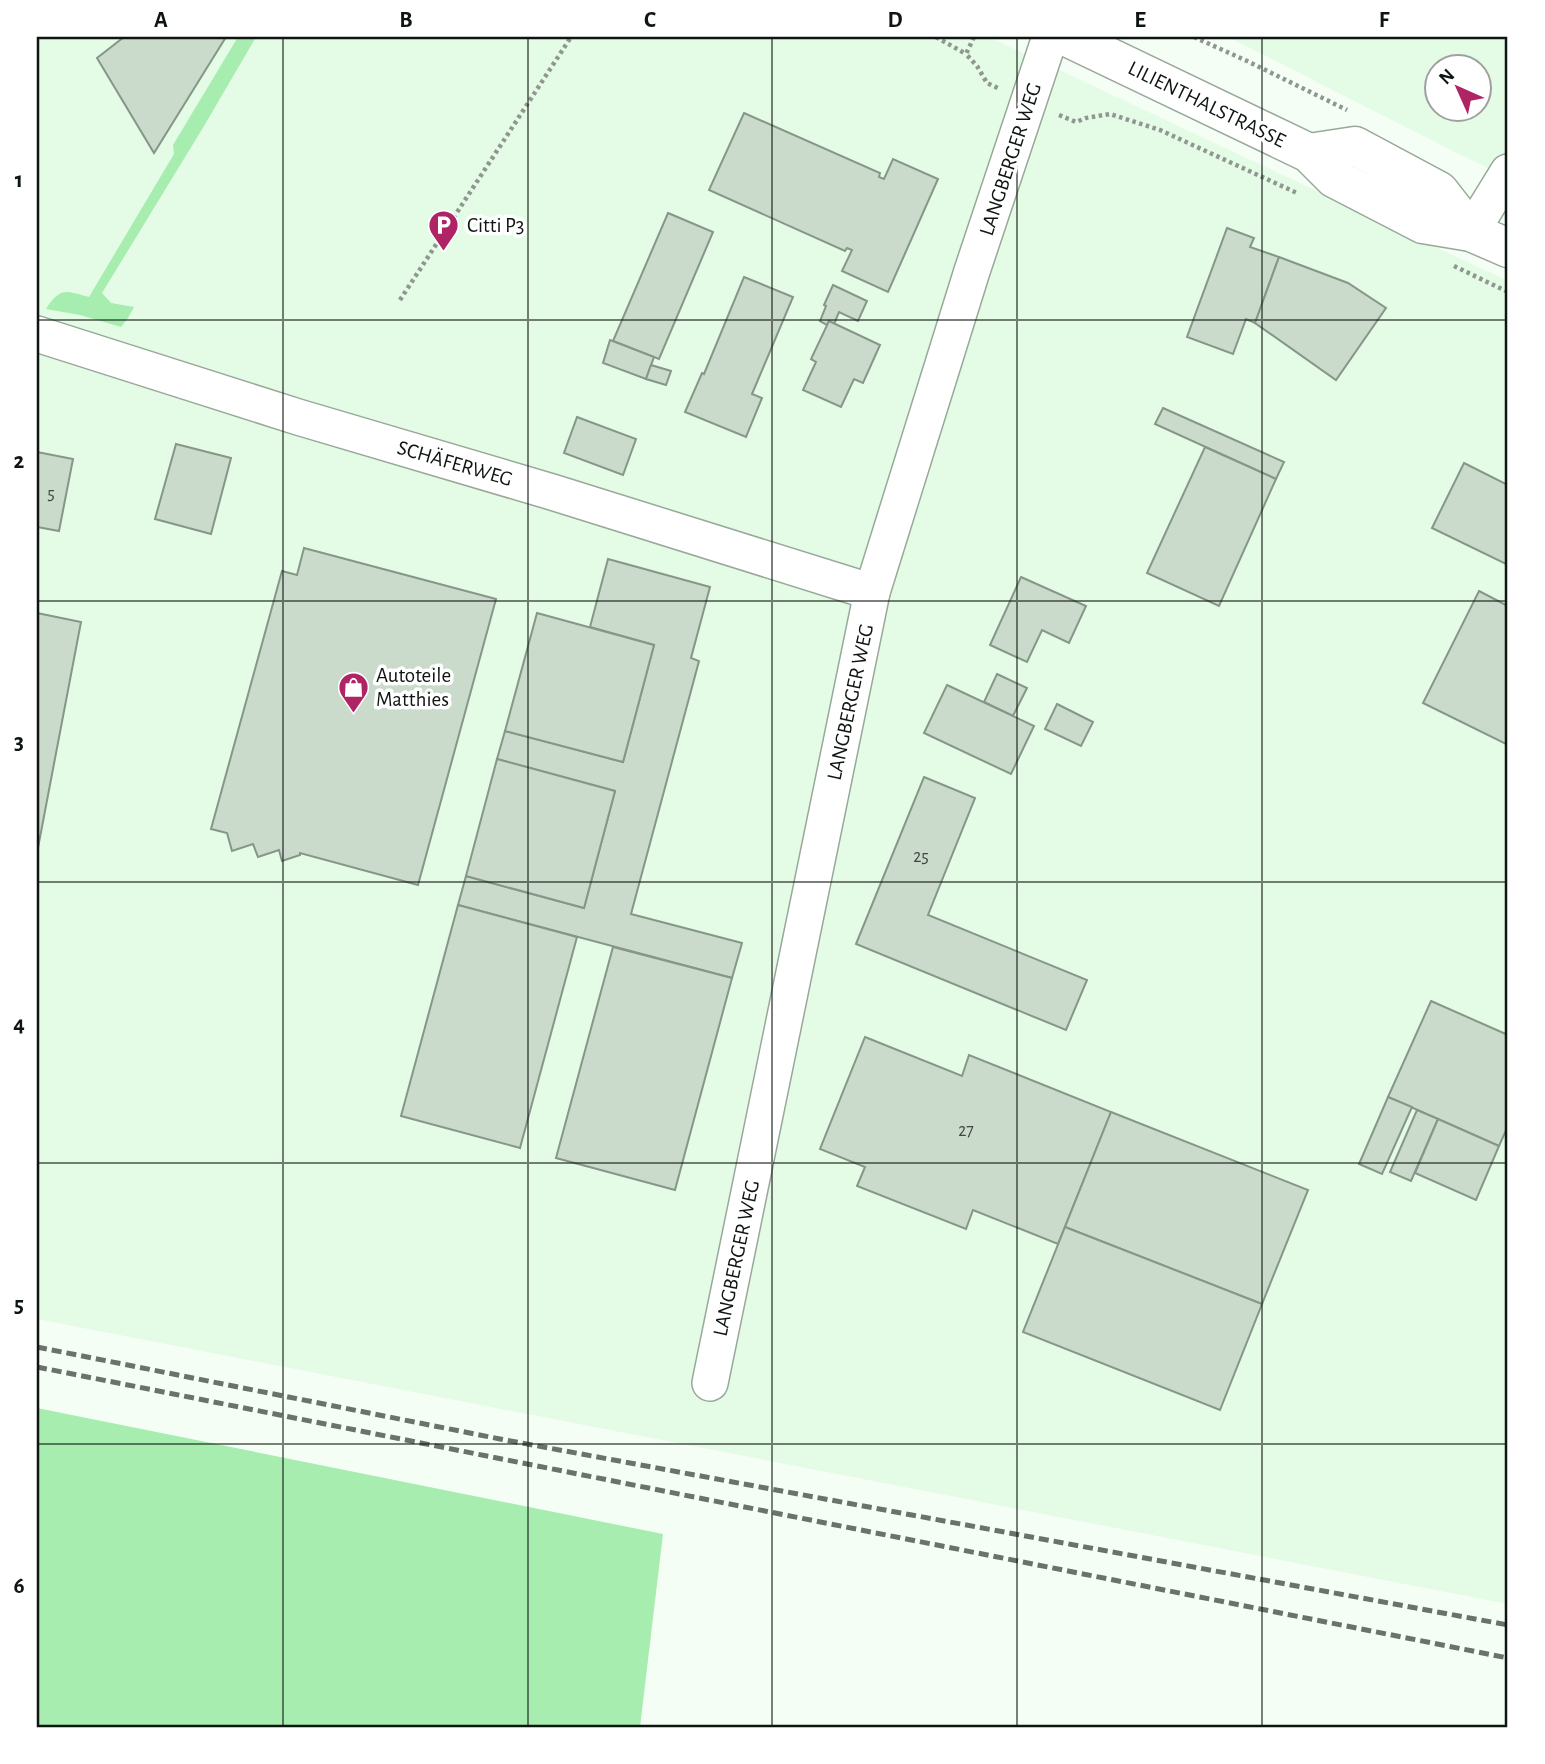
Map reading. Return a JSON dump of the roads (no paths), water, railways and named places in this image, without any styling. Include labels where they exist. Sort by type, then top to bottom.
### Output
[{"type":"street","name":"LANGBERGER WEG","points":[[710,1383],[872,592],[972,271],[1050,37]]},
{"type":"street","name":"LILIENTHALSTRASSE","points":[[1067,37],[1309,153],[1354,146],[1439,191],[1471,232],[1508,248]]},
{"type":"street","points":[[1471,232],[1508,172]]},
{"type":"street","name":"SCHÄFERWEG","points":[[37,334],[298,417],[552,492],[872,592]]},
{"type":"railway","points":[[37,1347],[500,1439],[1508,1625]]},
{"type":"railway","points":[[37,1367],[1508,1658]]},
{"type":"place","name":"Citti P3","points":[[444,252]]},
{"type":"place","name":"Autoteile Matthies","points":[[353,714]]}]
